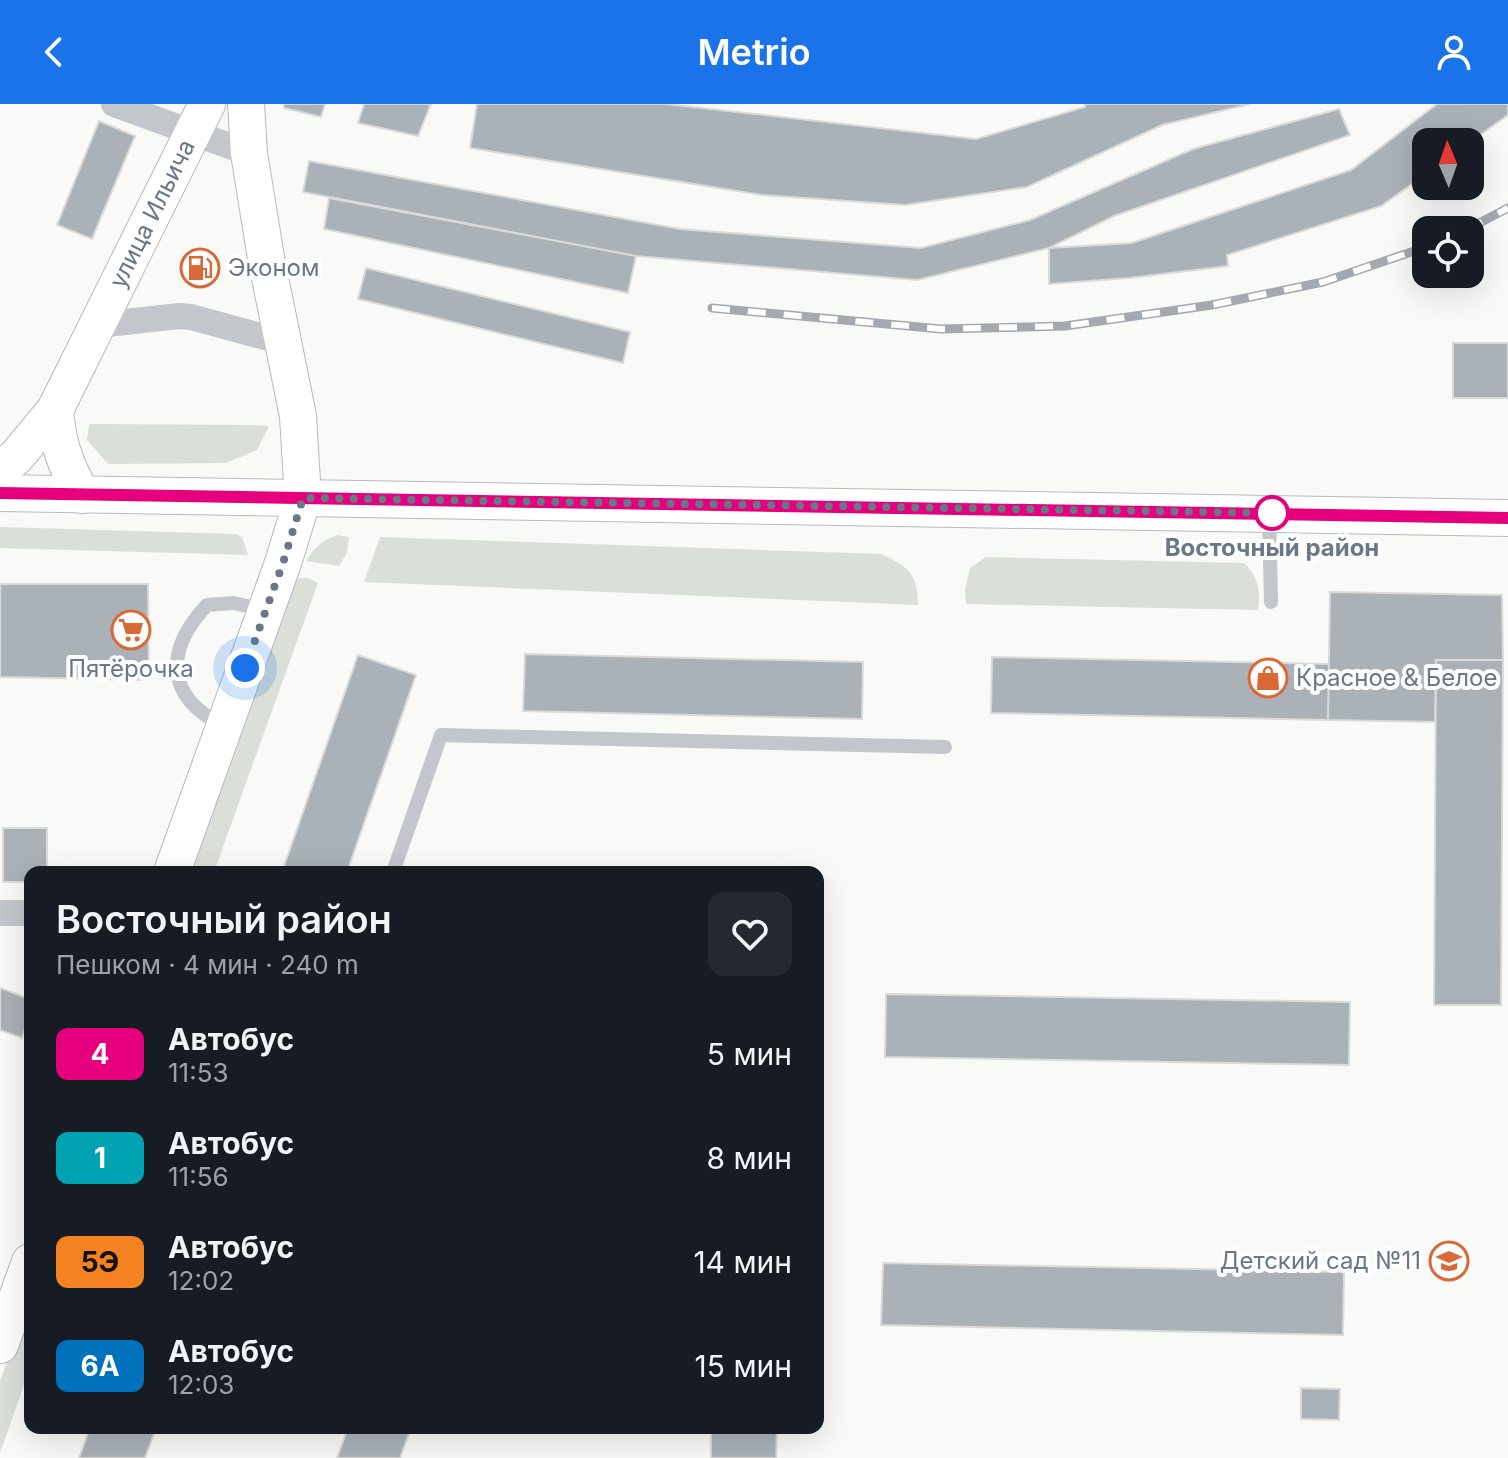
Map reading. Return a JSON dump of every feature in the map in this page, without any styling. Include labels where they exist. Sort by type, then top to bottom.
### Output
[{"type":"main road","points":[[174,866],[303,498],[298,416],[266,258],[249,153],[246,104]]},
{"type":"main road","name":"улица Ильича","points":[[0,469],[16,457],[55,410],[200,119]]},
{"type":"main road","points":[[55,410],[57,437],[65,465],[82,495]]},
{"type":"main road","points":[[0,493],[1508,518]]},
{"type":"main road","points":[[0,1345],[24,1279]]},
{"type":"street","points":[[114,104],[145,113],[200,119],[249,153]]},
{"type":"street","name":"улица Ильича","points":[[98,325],[191,317],[283,342]]},
{"type":"street","points":[[0,913],[24,913]]},
{"type":"lane","points":[[1269,513],[1271,602]]},
{"type":"lane","points":[[224,727],[204,716],[185,697],[177,671],[181,641],[191,622],[207,605],[233,603],[266,610]]},
{"type":"lane","points":[[395,866],[441,735],[945,747]]},
{"type":"shaded area","points":[[89,424],[269,426],[257,450],[226,463],[108,464],[87,440]]},
{"type":"shaded area","points":[[0,527],[236,534],[242,537],[248,555],[0,548]]},
{"type":"shaded area","points":[[338,535],[349,537],[347,553],[339,566],[306,561],[319,545]]},
{"type":"shaded area","points":[[380,537],[881,554],[910,572],[918,594],[918,605],[364,582]]},
{"type":"shaded area","points":[[986,557],[1244,563],[1253,573],[1257,585],[1258,610],[966,604],[965,589],[970,568]]},
{"type":"shaded area","points":[[299,578],[318,583],[216,866],[189,866],[293,584]]},
{"type":"shaded area","points":[[24,1314],[24,1385],[0,1453],[0,1381]]},
{"type":"building","points":[[284,104],[325,104],[321,117],[284,108]]},
{"type":"building","points":[[364,104],[431,104],[418,136],[358,123]]},
{"type":"building","points":[[477,104],[666,104],[976,139],[1085,107],[1085,104],[1250,104],[1162,125],[1027,187],[905,205],[762,195],[470,148]]},
{"type":"building","points":[[1437,104],[1508,104],[1508,115],[1484,132],[1484,128],[1412,128],[1412,184],[1381,206],[1227,255],[1228,266],[1049,284],[1049,248],[1132,243],[1351,170]]},
{"type":"building","points":[[1339,109],[1350,135],[1114,216],[1049,248],[917,280],[636,256],[303,192],[309,161],[680,229],[921,248],[1030,220],[1193,149]]},
{"type":"building","points":[[99,121],[135,136],[92,239],[57,225]]},
{"type":"building","points":[[329,198],[636,256],[628,293],[324,229]]},
{"type":"building","points":[[366,268],[630,332],[623,363],[358,299]]},
{"type":"building","points":[[1453,343],[1508,343],[1508,398],[1453,398]]},
{"type":"building","points":[[0,584],[148,584],[149,680],[0,677]]},
{"type":"building","points":[[1330,592],[1502,595],[1503,660],[1436,660],[1435,722],[1328,720]]},
{"type":"building","points":[[525,654],[863,662],[862,719],[523,711]]},
{"type":"building","points":[[358,655],[416,675],[349,866],[284,866]]},
{"type":"building","points":[[992,657],[1329,664],[1328,720],[991,713]]},
{"type":"building","points":[[1436,660],[1503,660],[1501,1005],[1434,1005]]},
{"type":"building","points":[[3,828],[47,828],[47,866],[24,866],[24,882],[3,882]]},
{"type":"building","points":[[0,988],[24,997],[24,1032],[22,1038],[0,1030]]},
{"type":"building","points":[[886,994],[1350,1002],[1349,1065],[885,1057]]},
{"type":"building","points":[[883,1263],[1344,1272],[1343,1335],[881,1325]]},
{"type":"building","points":[[1301,1388],[1340,1389],[1339,1420],[1301,1419]]},
{"type":"building","points":[[88,1434],[154,1434],[145,1458],[79,1458]]},
{"type":"building","points":[[346,1434],[409,1434],[400,1458],[337,1458]]},
{"type":"building","points":[[711,1434],[777,1434],[776,1458],[711,1458]]},
{"type":"railway","points":[[1484,221],[1508,208]]},
{"type":"railway","points":[[712,308],[941,329],[1065,326],[1212,305],[1323,282],[1412,252]]},
{"type":"bus line","name":"4","points":[[0,493],[1508,518]]},
{"type":"place","name":"Эконом","points":[[200,268]]},
{"type":"place","name":"Восточный район","points":[[1272,513]]},
{"type":"place","name":"Пятёрочка","points":[[131,630]]},
{"type":"place","name":"Красное & Белое","points":[[1268,678]]},
{"type":"place","name":"Детский сад №11","points":[[1449,1261]]},
{"type":"route","points":[[245,668],[303,498],[1272,513]]}]
